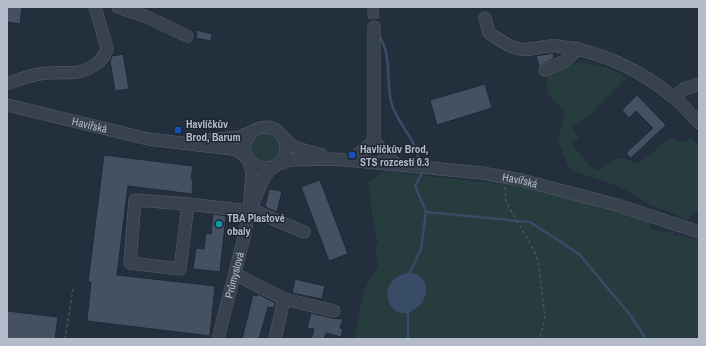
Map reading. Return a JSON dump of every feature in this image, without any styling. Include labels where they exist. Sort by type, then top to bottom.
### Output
[{"type":"street","points":[[118,7],[145,16],[187,36]]},
{"type":"street","points":[[7,84],[39,74],[72,74],[91,68],[102,59],[107,48],[98,9]]},
{"type":"street","points":[[485,18],[489,33],[508,46],[520,50],[548,45],[578,49],[612,60],[641,74],[674,97],[699,123]]},
{"type":"street","points":[[374,27],[374,140],[395,164]]},
{"type":"street","points":[[545,70],[565,61],[578,49]]},
{"type":"street","points":[[674,97],[684,89],[699,84]]},
{"type":"street","name":"Havířská","points":[[7,104],[131,136],[232,149],[243,153],[253,164],[260,168],[268,168],[286,160],[335,159],[482,173],[521,180],[617,205],[699,232]]},
{"type":"street","name":"Havířská","points":[[172,142],[229,139],[240,137],[261,128],[269,127],[277,130],[289,144],[296,148],[335,159]]},
{"type":"street","points":[[248,159],[245,152],[245,145],[251,132]]},
{"type":"street","points":[[276,165],[283,158],[286,152],[284,138]]},
{"type":"street","points":[[350,160],[374,140]]},
{"type":"street","name":"Průmyslová","points":[[218,339],[235,274],[249,211],[252,172],[248,159]]},
{"type":"street","name":"Průmyslová","points":[[249,211],[266,174],[276,165]]},
{"type":"street","points":[[188,204],[180,269],[130,262],[135,200],[188,204],[257,212],[304,232]]},
{"type":"street","points":[[235,274],[284,299],[334,311]]},
{"type":"street","points":[[275,339],[284,299]]},
{"type":"path","points":[[504,177],[506,202],[534,250],[538,260],[545,318],[540,339]]},
{"type":"path","points":[[65,339],[73,289]]},
{"type":"green space","points":[[574,63],[602,66],[627,78],[590,115],[573,127],[574,132],[579,137],[572,144],[589,165],[598,170],[619,158],[629,160],[637,164],[671,138],[681,142],[691,138],[699,145],[699,210],[687,220],[650,205],[618,186],[573,171],[567,164],[558,140],[565,113],[548,93],[547,79],[549,75],[555,71]]},
{"type":"green space","points":[[265,134],[275,138],[279,148],[275,158],[265,162],[255,158],[251,148],[255,138]]},
{"type":"green space","points":[[383,171],[519,186],[649,220],[650,230],[672,232],[675,236],[679,235],[699,241],[699,339],[354,339],[364,290],[378,267],[375,244],[378,244],[373,221],[368,183]],"holes":[[[389,287],[418,308],[408,313],[398,312],[388,301]]]},
{"type":"water","points":[[409,273],[418,275],[424,281],[426,287],[425,295],[422,303],[418,307],[408,313],[400,313],[393,308],[389,301],[388,293],[390,284],[397,277]]},
{"type":"building","points":[[7,7],[22,7],[20,24],[7,22]]},
{"type":"building","points":[[197,30],[212,34],[211,41],[196,38]]},
{"type":"building","points":[[553,53],[554,58],[539,66],[536,56]]},
{"type":"building","points":[[123,54],[129,89],[115,91],[110,61],[112,56]]},
{"type":"building","points":[[485,84],[492,108],[437,125],[430,100]]},
{"type":"building","points":[[637,95],[666,125],[631,158],[626,153],[653,128],[636,111],[629,118],[622,110]]},
{"type":"building","points":[[104,155],[193,166],[191,179],[193,179],[192,194],[128,186],[117,275],[215,286],[210,336],[87,321],[91,282],[88,282]]},
{"type":"building","points":[[320,180],[348,254],[329,261],[301,187]]},
{"type":"building","points":[[269,189],[282,191],[277,212],[265,207]]},
{"type":"building","points":[[213,214],[226,216],[220,272],[193,269],[196,248],[204,249],[206,233],[211,234]]},
{"type":"building","points":[[295,279],[325,286],[322,299],[292,293]]},
{"type":"building","points":[[258,294],[275,303],[274,308],[268,307],[259,339],[242,339],[253,295],[257,296]]},
{"type":"building","points":[[7,311],[58,317],[55,339],[7,339]]},
{"type":"building","points":[[311,313],[343,319],[340,328],[343,329],[341,337],[326,333],[324,339],[311,339],[314,329],[307,328]]},
{"type":"waterway","points":[[379,36],[386,52],[392,105],[397,117],[416,149],[419,164]]},
{"type":"waterway","points":[[409,275],[421,249],[426,212],[415,186],[421,175]]},
{"type":"waterway","points":[[426,212],[530,222],[579,254],[631,316],[646,339]]},
{"type":"waterway","points":[[408,310],[408,339]]},
{"type":"tunnel","points":[[373,7],[374,27]]},
{"type":"place","name":"Havlíčkův Brod, Barum","points":[[178,130]]},
{"type":"place","name":"Havlíčkův Brod, STS rozcestí 0.3","points":[[352,155]]},
{"type":"place","name":"TBA Plastové obaly","points":[[219,224]]}]
